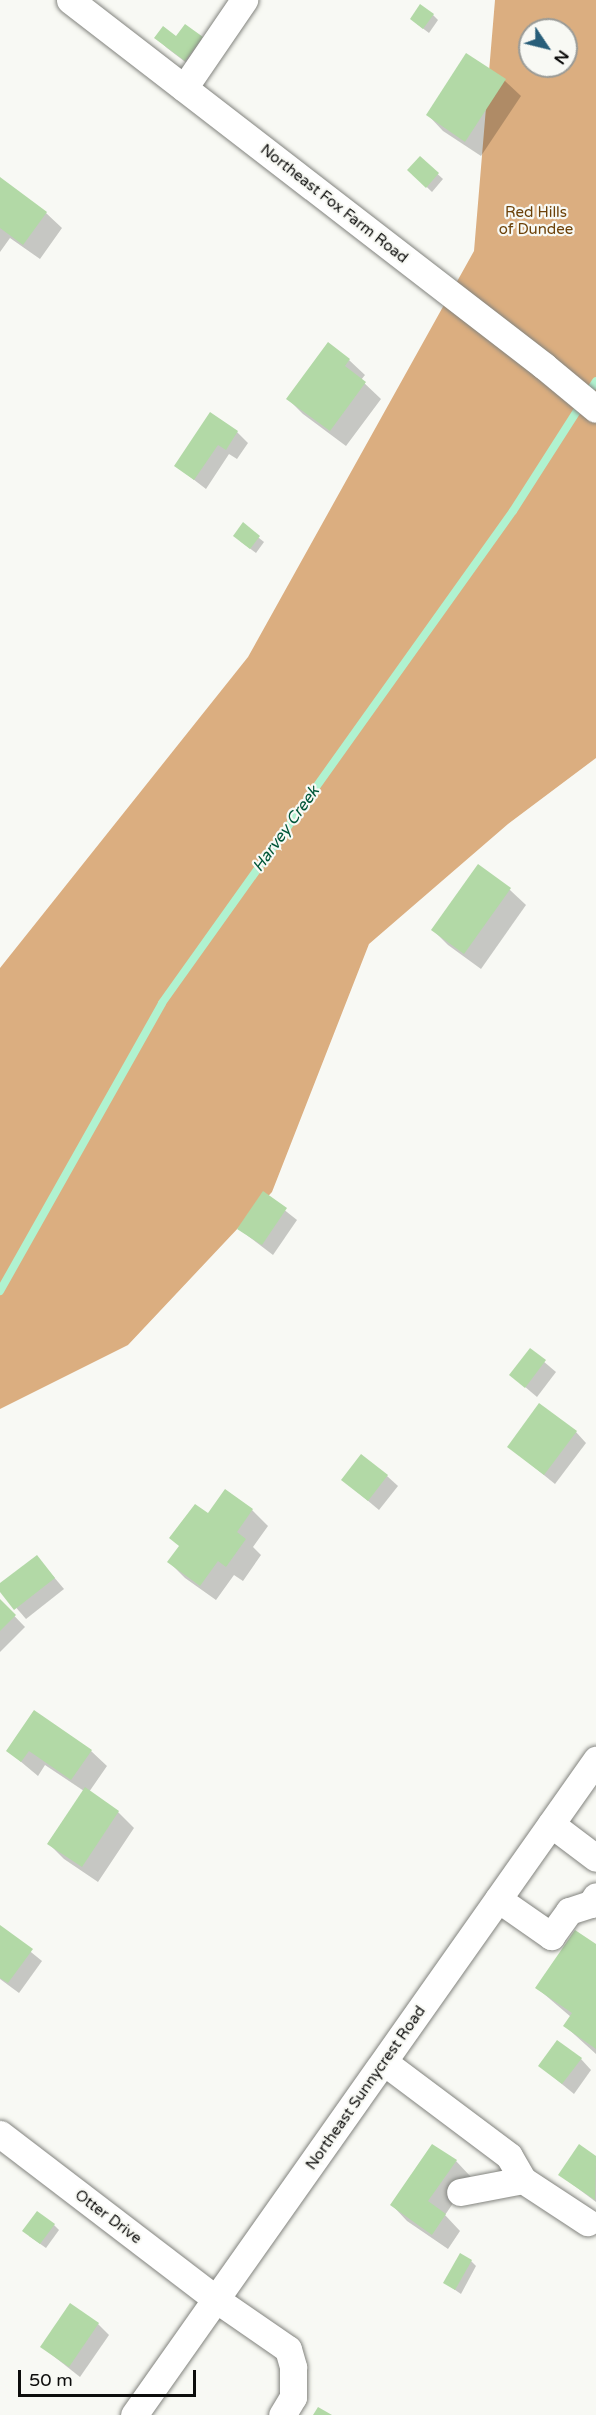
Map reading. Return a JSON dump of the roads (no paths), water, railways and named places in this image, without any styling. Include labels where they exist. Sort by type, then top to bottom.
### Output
[{"type":"street","name":"Northeast Fox Farm Road","points":[[70,0],[544,366],[596,409]]},
{"type":"street","points":[[184,88],[244,0]]},
{"type":"street","name":"Northeast Sunnycrest Road","points":[[134,2415],[596,1760]]},
{"type":"street","points":[[550,1824],[596,1858]]},
{"type":"street","points":[[498,1899],[551,1936],[570,1911],[591,1904],[596,1896]]},
{"type":"street","points":[[384,2062],[509,2156],[523,2180],[587,2222]]},
{"type":"street","name":"Otter Drive","points":[[0,2134],[217,2300],[288,2349],[293,2367],[292,2397],[282,2415]]},
{"type":"street","points":[[460,2192],[523,2180]]},
{"type":"waterway","name":"Harvey Creek","points":[[0,1291],[162,1003],[513,511],[596,381]]},
{"type":"park label","name":"Red Hills of Dundee","points":[[536,220]]}]
